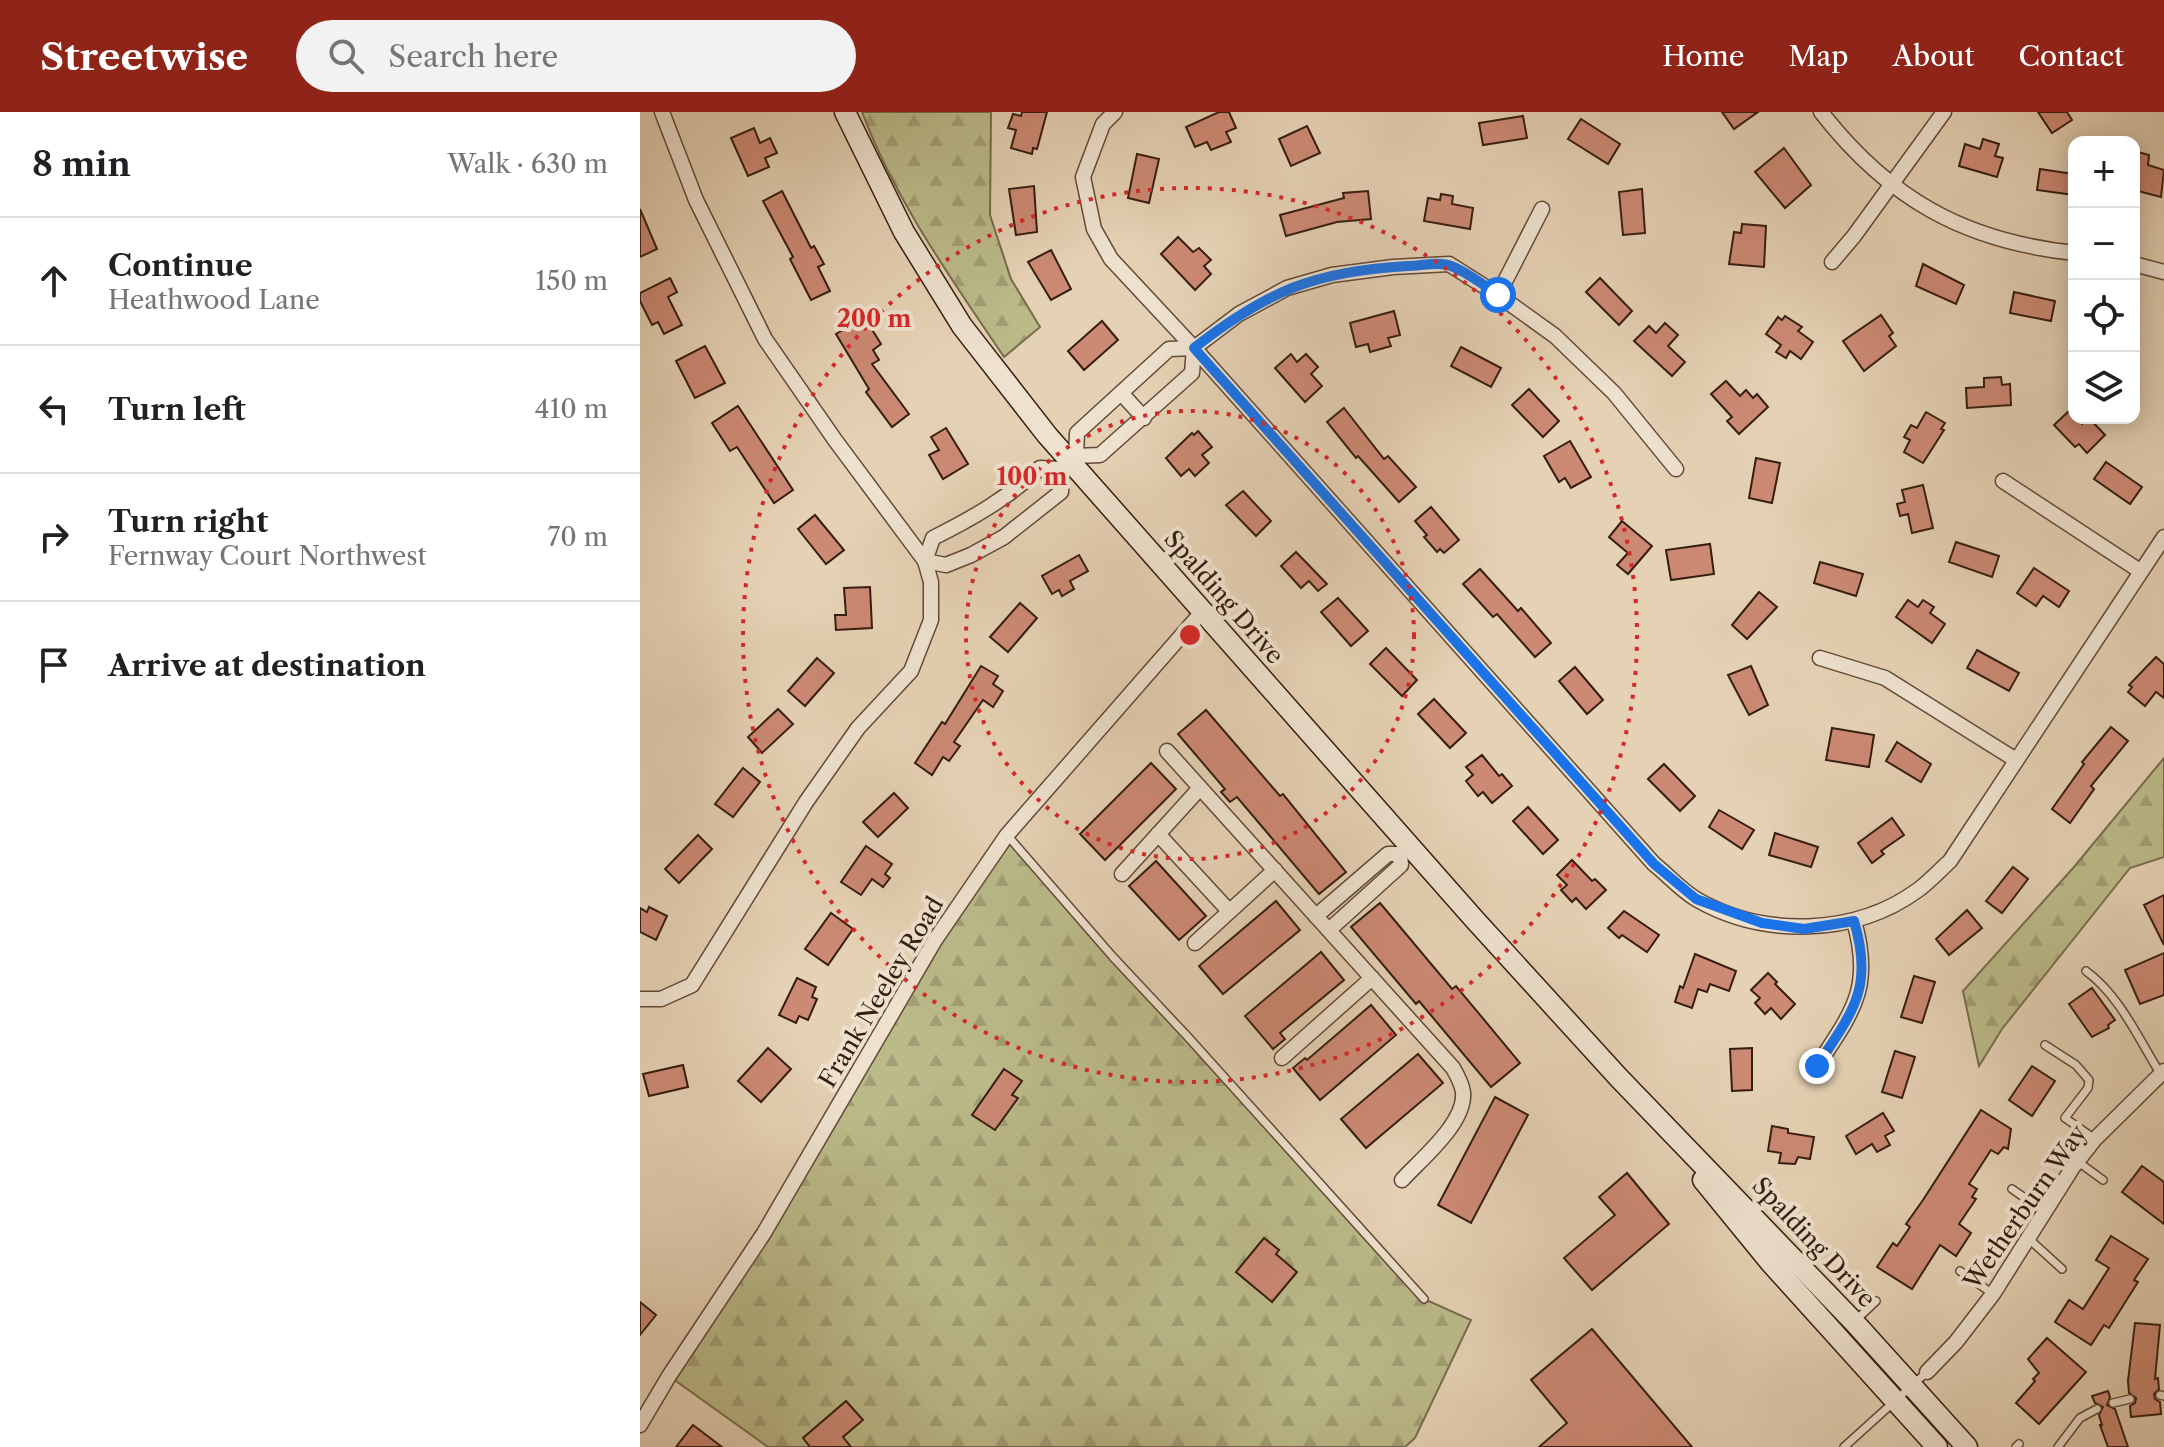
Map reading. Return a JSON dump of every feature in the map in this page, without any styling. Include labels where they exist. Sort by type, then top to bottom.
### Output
[{"type":"main road","name":"Spalding Drive","points":[[845,112],[904,232],[962,326],[1069,463],[1202,612],[1404,850],[1854,1322],[1967,1447]]},
{"type":"main road","name":"Spalding Drive","points":[[1619,1078],[1770,1262],[1937,1447]]},
{"type":"street","points":[[640,999],[661,999],[692,985],[806,802],[858,728],[911,671],[931,620],[931,582],[925,561],[765,339],[696,200],[662,112]]},
{"type":"street","points":[[1115,112],[1103,124],[1083,177],[1094,229],[1111,259],[1654,864],[1696,899],[1762,923],[1804,929],[1854,921],[1918,891],[1950,861],[2164,537]]},
{"type":"street","points":[[1821,112],[1869,165],[1904,195],[1956,224],[2029,248],[2068,252]]},
{"type":"street","points":[[1832,262],[1944,112]]},
{"type":"street","points":[[1498,295],[1542,209]]},
{"type":"street","points":[[925,561],[946,565],[1004,537],[1061,492],[1077,433],[1169,349],[1194,348],[1239,314],[1287,288],[1332,275],[1393,267],[1449,264],[1498,295],[1555,336],[1614,393],[1676,469]]},
{"type":"street","points":[[2140,266],[2164,272]]},
{"type":"street","points":[[925,561],[933,538],[985,511],[1040,468],[1100,455],[1192,373],[1194,348]]},
{"type":"street","points":[[1122,394],[1144,418]]},
{"type":"street","points":[[2003,481],[2140,571]]},
{"type":"street","name":"Frank Neeley Road","points":[[640,1425],[764,1233],[935,940],[1007,835],[1202,612]]},
{"type":"street","points":[[1820,658],[1885,678],[2016,760]]},
{"type":"street","points":[[1167,751],[1453,1068],[1463,1093],[1460,1108],[1450,1129],[1402,1180]]},
{"type":"street","points":[[1122,874],[1200,788]]},
{"type":"street","points":[[1158,834],[1229,911]]},
{"type":"street","points":[[1316,916],[1388,854],[1404,850],[1401,865],[1329,930]]},
{"type":"street","points":[[1195,943],[1275,870]]},
{"type":"street","points":[[1817,1066],[1853,1009],[1863,979],[1862,949],[1854,921]]},
{"type":"street","points":[[1282,1058],[1372,978]]},
{"type":"street","name":"Wetherburn Way","points":[[1927,1372],[1956,1342],[1993,1294],[2077,1161],[2162,1072]]},
{"type":"lane","points":[[1007,835],[1113,957],[1424,1299]]},
{"type":"lane","points":[[2086,971],[2105,987],[2118,1004],[2162,1072]]},
{"type":"lane","points":[[2045,1045],[2076,1065],[2089,1080],[2088,1088],[2065,1118],[2095,1139]]},
{"type":"lane","points":[[2077,1161],[2103,1180]]},
{"type":"lane","points":[[2012,1189],[2045,1212]]},
{"type":"lane","points":[[2028,1238],[2062,1269]]},
{"type":"lane","points":[[1960,1271],[1993,1294]]},
{"type":"lane","points":[[1854,1322],[1876,1301]]},
{"type":"lane","points":[[1844,1447],[1927,1372]]},
{"type":"lane","points":[[2113,1403],[2130,1399]]},
{"type":"lane","points":[[2058,1447],[2080,1418],[2097,1409]]},
{"type":"green space","points":[[862,112],[991,112],[990,215],[1011,279],[1040,327],[1004,357],[908,208],[875,145]]},
{"type":"green space","points":[[2164,758],[2164,857],[2130,868],[2002,1029],[1979,1066],[1963,991],[2074,867]]},
{"type":"green space","points":[[1007,835],[1424,1299],[1471,1320],[1415,1438],[1405,1447],[768,1447],[669,1376]]},
{"type":"building","points":[[1022,112],[1047,112],[1037,149],[1033,148],[1032,154],[1011,148],[1016,130],[1008,128],[1013,114],[1021,116]]},
{"type":"building","points":[[1219,112],[1229,112],[1236,128],[1226,132],[1231,142],[1211,150],[1207,142],[1195,147],[1186,127]]},
{"type":"building","points":[[1722,112],[1758,112],[1734,129]]},
{"type":"building","points":[[2038,112],[2067,112],[2072,120],[2052,133]]},
{"type":"building","points":[[1523,116],[1527,138],[1483,145],[1479,123]]},
{"type":"building","points":[[1581,119],[1620,144],[1608,164],[1568,139]]},
{"type":"building","points":[[1307,126],[1320,153],[1291,166],[1279,139]]},
{"type":"building","points":[[754,128],[760,143],[770,138],[777,153],[765,158],[769,167],[748,176],[731,138]]},
{"type":"building","points":[[1983,139],[1999,144],[1995,156],[2003,158],[1997,177],[1959,166],[1965,144],[1980,149]]},
{"type":"building","points":[[1784,148],[1811,185],[1785,208],[1755,172]]},
{"type":"building","points":[[2140,153],[2149,155],[2148,165],[2164,170],[2161,197],[2140,192]]},
{"type":"building","points":[[1137,154],[1159,159],[1149,203],[1128,198]]},
{"type":"building","points":[[2040,169],[2068,173],[2068,194],[2037,190]]},
{"type":"building","points":[[1034,186],[1037,232],[1016,235],[1009,189]]},
{"type":"building","points":[[1642,189],[1645,233],[1623,235],[1619,192]]},
{"type":"building","points":[[782,191],[811,248],[814,246],[824,264],[818,267],[830,291],[811,300],[790,259],[793,257],[763,201]]},
{"type":"building","points":[[1368,191],[1371,219],[1337,222],[1286,236],[1280,215],[1344,198],[1343,193]]},
{"type":"building","points":[[1441,194],[1453,196],[1452,204],[1473,208],[1470,229],[1424,221],[1428,198],[1440,200]]},
{"type":"building","points":[[640,209],[657,249],[640,257]]},
{"type":"building","points":[[1742,224],[1766,226],[1764,267],[1729,264],[1734,232],[1741,233]]},
{"type":"building","points":[[1178,237],[1193,252],[1199,248],[1211,260],[1204,266],[1211,274],[1195,290],[1161,254]]},
{"type":"building","points":[[1051,250],[1071,289],[1051,300],[1028,262]]},
{"type":"building","points":[[1923,264],[1964,285],[1956,304],[1916,286]]},
{"type":"building","points":[[670,278],[677,292],[668,297],[682,325],[664,334],[658,322],[652,325],[640,301],[640,293]]},
{"type":"building","points":[[1600,278],[1632,311],[1619,325],[1586,292]]},
{"type":"building","points":[[2014,292],[2055,301],[2051,321],[2010,313]]},
{"type":"building","points":[[1394,311],[1400,335],[1388,338],[1391,346],[1370,352],[1368,344],[1356,347],[1350,323]]},
{"type":"building","points":[[1881,315],[1893,333],[1889,336],[1896,346],[1864,371],[1843,341]]},
{"type":"building","points":[[1785,316],[1802,327],[1798,331],[1813,342],[1801,359],[1790,351],[1786,358],[1776,352],[1781,345],[1766,334],[1778,317],[1782,320]]},
{"type":"building","points":[[859,320],[863,326],[868,323],[881,344],[873,350],[879,360],[872,364],[909,414],[892,427],[866,392],[869,389],[836,334]]},
{"type":"building","points":[[1102,321],[1118,340],[1084,370],[1068,351]]},
{"type":"building","points":[[1665,323],[1678,335],[1668,346],[1685,362],[1672,376],[1634,341],[1649,326],[1656,333]]},
{"type":"building","points":[[705,346],[725,383],[695,398],[676,361]]},
{"type":"building","points":[[1461,347],[1501,368],[1491,387],[1451,366]]},
{"type":"building","points":[[1291,354],[1297,362],[1306,354],[1318,367],[1311,374],[1322,386],[1305,402],[1275,368]]},
{"type":"building","points":[[2001,377],[2002,385],[2010,384],[2011,405],[1967,408],[1966,388],[1984,387],[1984,378]]},
{"type":"building","points":[[1726,381],[1740,396],[1746,390],[1753,398],[1757,394],[1768,407],[1739,434],[1727,421],[1732,417],[1711,394]]},
{"type":"building","points":[[1529,389],[1559,421],[1543,437],[1512,405]]},
{"type":"building","points":[[738,406],[793,490],[774,503],[737,447],[730,451],[712,423]]},
{"type":"building","points":[[1344,408],[1384,459],[1388,456],[1416,487],[1399,502],[1358,456],[1356,458],[1327,422]]},
{"type":"building","points":[[1926,412],[1945,423],[1941,429],[1944,430],[1923,463],[1904,452],[1910,440],[1904,437],[1911,425],[1917,428]]},
{"type":"building","points":[[2068,412],[2068,424],[2095,424],[2105,435],[2087,453],[2079,444],[2075,447],[2054,425]]},
{"type":"building","points":[[946,428],[968,464],[943,479],[929,455],[939,450],[931,437]]},
{"type":"building","points":[[1198,431],[1212,447],[1202,455],[1209,463],[1195,476],[1189,469],[1181,476],[1166,458]]},
{"type":"building","points":[[1570,441],[1591,477],[1571,488],[1565,478],[1559,482],[1544,456]]},
{"type":"building","points":[[1756,458],[1780,463],[1772,503],[1749,498]]},
{"type":"building","points":[[2106,462],[2142,487],[2130,504],[2094,479]]},
{"type":"building","points":[[1923,485],[1933,528],[1912,533],[1908,514],[1900,516],[1897,504],[1905,502],[1902,490]]},
{"type":"building","points":[[1243,491],[1271,521],[1256,536],[1226,505]]},
{"type":"building","points":[[1431,507],[1459,540],[1444,553],[1440,549],[1437,552],[1415,521]]},
{"type":"building","points":[[815,515],[844,550],[826,564],[798,529]]},
{"type":"building","points":[[1622,521],[1652,546],[1628,574],[1617,565],[1628,553],[1609,537]]},
{"type":"building","points":[[1956,542],[1999,556],[1992,577],[1949,562]]},
{"type":"building","points":[[1710,544],[1714,574],[1671,580],[1666,550]]},
{"type":"building","points":[[1296,552],[1327,584],[1318,591],[1309,581],[1301,588],[1281,566]]},
{"type":"building","points":[[1079,555],[1088,571],[1070,581],[1074,589],[1062,596],[1059,590],[1052,594],[1042,576]]},
{"type":"building","points":[[1820,562],[1863,574],[1856,596],[1814,583]]},
{"type":"building","points":[[2034,568],[2069,591],[2059,607],[2043,596],[2036,606],[2017,593]]},
{"type":"building","points":[[1480,569],[1518,611],[1521,608],[1551,643],[1535,657],[1497,614],[1493,617],[1463,584]]},
{"type":"building","points":[[870,587],[872,628],[836,630],[835,615],[846,615],[844,588]]},
{"type":"building","points":[[1759,592],[1777,607],[1747,639],[1732,625]]},
{"type":"building","points":[[1338,598],[1368,631],[1351,646],[1321,612]]},
{"type":"building","points":[[1908,600],[1918,607],[1923,600],[1934,607],[1930,613],[1945,624],[1932,643],[1896,617]]},
{"type":"building","points":[[1020,603],[1037,618],[1008,652],[990,637]]},
{"type":"building","points":[[1386,648],[1417,680],[1402,696],[1370,664]]},
{"type":"building","points":[[1977,650],[2019,673],[2009,691],[1967,668]]},
{"type":"building","points":[[2156,657],[2164,664],[2164,698],[2156,692],[2145,706],[2128,692],[2132,687],[2129,685]]},
{"type":"building","points":[[817,658],[834,673],[805,706],[788,691]]},
{"type":"building","points":[[981,666],[998,676],[993,684],[1003,691],[993,707],[983,700],[954,742],[960,746],[949,761],[943,757],[932,775],[915,763],[942,722],[945,724]]},
{"type":"building","points":[[1751,666],[1768,705],[1749,715],[1728,675]]},
{"type":"building","points":[[1575,667],[1603,700],[1587,714],[1559,681]]},
{"type":"building","points":[[1434,699],[1466,733],[1450,748],[1418,714]]},
{"type":"building","points":[[778,709],[793,724],[762,753],[748,737]]},
{"type":"building","points":[[1206,710],[1280,796],[1283,794],[1346,872],[1319,894],[1237,797],[1230,802],[1221,792],[1225,789],[1178,734]]},
{"type":"building","points":[[2111,727],[2128,741],[2091,786],[2094,789],[2070,823],[2052,809],[2084,764],[2082,762]]},
{"type":"building","points":[[1832,728],[1874,735],[1869,767],[1826,760]]},
{"type":"building","points":[[1897,742],[1931,764],[1921,782],[1886,761]]},
{"type":"building","points":[[1482,755],[1512,786],[1492,803],[1483,792],[1478,796],[1466,781],[1473,775],[1466,767]]},
{"type":"building","points":[[1151,763],[1176,789],[1105,860],[1080,834]]},
{"type":"building","points":[[1664,764],[1695,796],[1680,811],[1648,779]]},
{"type":"building","points":[[743,768],[760,782],[733,817],[715,804]]},
{"type":"building","points":[[894,793],[908,808],[878,837],[863,822]]},
{"type":"building","points":[[1528,807],[1558,840],[1543,854],[1513,821]]},
{"type":"building","points":[[1719,810],[1754,830],[1742,849],[1709,827]]},
{"type":"building","points":[[1892,818],[1904,835],[1881,851],[1884,854],[1872,863],[1858,843]]},
{"type":"building","points":[[1775,833],[1818,847],[1811,867],[1769,855]]},
{"type":"building","points":[[698,835],[712,849],[679,883],[665,869]]},
{"type":"building","points":[[866,846],[892,864],[885,874],[890,878],[883,887],[872,879],[861,895],[841,882]]},
{"type":"building","points":[[1572,860],[1592,881],[1595,879],[1606,890],[1586,909],[1576,898],[1572,902],[1561,890],[1567,885],[1557,875]]},
{"type":"building","points":[[1156,861],[1206,916],[1179,940],[1129,886]]},
{"type":"building","points":[[2013,867],[2028,879],[2002,913],[1986,901]]},
{"type":"building","points":[[2164,895],[2164,945],[2144,905]]},
{"type":"building","points":[[1276,901],[1300,930],[1223,994],[1199,966]]},
{"type":"building","points":[[1380,903],[1452,989],[1456,986],[1520,1063],[1491,1087],[1419,1001],[1416,1004],[1351,927]]},
{"type":"building","points":[[649,907],[667,916],[656,940],[640,932],[640,908],[647,912]]},
{"type":"building","points":[[1967,910],[1982,928],[1949,955],[1936,939]]},
{"type":"building","points":[[1624,911],[1659,935],[1647,952],[1622,935],[1619,938],[1608,928]]},
{"type":"building","points":[[831,913],[853,929],[828,965],[805,949]]},
{"type":"building","points":[[1321,952],[1344,980],[1280,1033],[1285,1039],[1273,1049],[1245,1016]]},
{"type":"building","points":[[2164,953],[2164,995],[2140,1004],[2125,970]]},
{"type":"building","points":[[1695,954],[1736,971],[1729,991],[1710,984],[1707,992],[1698,989],[1692,1008],[1675,1002]]},
{"type":"building","points":[[1768,973],[1795,1004],[1781,1019],[1771,1008],[1765,1014],[1755,1003],[1760,998],[1751,990]]},
{"type":"building","points":[[1914,976],[1935,982],[1922,1023],[1901,1017]]},
{"type":"building","points":[[797,978],[816,987],[812,997],[817,999],[808,1020],[799,1016],[796,1023],[779,1015]]},
{"type":"building","points":[[2092,988],[2115,1020],[2108,1025],[2109,1028],[2092,1037],[2069,1004]]},
{"type":"building","points":[[1371,1005],[1396,1035],[1320,1100],[1293,1068],[1305,1058],[1307,1060]]},
{"type":"building","points":[[768,1048],[791,1069],[761,1102],[738,1081]]},
{"type":"building","points":[[1752,1048],[1752,1090],[1732,1091],[1730,1049]]},
{"type":"building","points":[[1895,1051],[1915,1057],[1902,1098],[1882,1092]]},
{"type":"building","points":[[1418,1054],[1443,1083],[1366,1148],[1341,1119]]},
{"type":"building","points":[[683,1065],[688,1087],[649,1096],[643,1074]]},
{"type":"building","points":[[2032,1066],[2055,1081],[2032,1116],[2009,1100]]},
{"type":"building","points":[[1004,1069],[1022,1081],[1012,1095],[1018,1098],[995,1130],[972,1115]]},
{"type":"building","points":[[1495,1097],[1528,1115],[1471,1223],[1438,1205]]},
{"type":"building","points":[[1981,1110],[2011,1129],[2008,1149],[2004,1147],[1998,1154],[1991,1150],[1969,1184],[1977,1189],[1972,1197],[1976,1199],[1959,1224],[1971,1233],[1956,1256],[1940,1245],[1912,1289],[1877,1267],[1893,1243],[1897,1246],[1910,1227],[1906,1224]]},
{"type":"building","points":[[1883,1113],[1894,1131],[1885,1136],[1890,1145],[1877,1152],[1872,1144],[1856,1154],[1846,1136]]},
{"type":"building","points":[[1772,1126],[1788,1129],[1788,1133],[1814,1137],[1810,1159],[1798,1157],[1795,1164],[1779,1163],[1781,1153],[1768,1151]]},
{"type":"building","points":[[2142,1166],[2164,1182],[2164,1224],[2122,1192]]},
{"type":"building","points":[[1627,1173],[1669,1224],[1592,1290],[1564,1258],[1615,1215],[1599,1197]]},
{"type":"building","points":[[2111,1236],[2148,1259],[2134,1280],[2138,1282],[2109,1328],[2104,1325],[2091,1345],[2055,1322],[2069,1300],[2083,1309],[2109,1268],[2096,1260]]},
{"type":"building","points":[[1264,1238],[1279,1250],[1276,1254],[1297,1272],[1272,1302],[1236,1272]]},
{"type":"building","points":[[640,1302],[656,1315],[640,1335]]},
{"type":"building","points":[[2135,1323],[2160,1325],[2155,1379],[2158,1378],[2159,1389],[2154,1394],[2160,1402],[2161,1414],[2131,1417],[2130,1406],[2136,1398],[2129,1393],[2128,1381]]},
{"type":"building","points":[[1592,1329],[1692,1447],[1539,1447],[1567,1423],[1531,1380]]},
{"type":"building","points":[[2047,1338],[2086,1372],[2039,1424],[2016,1403],[2039,1373],[2028,1359]]},
{"type":"building","points":[[2108,1391],[2110,1397],[2107,1405],[2115,1409],[2128,1447],[2108,1447],[2100,1425],[2099,1415],[2103,1407],[2095,1403],[2092,1396]]},
{"type":"building","points":[[846,1401],[863,1420],[843,1437],[851,1447],[810,1447],[803,1438]]},
{"type":"building","points":[[693,1425],[722,1447],[676,1447]]},
{"type":"route","points":[[1498,295],[1449,264],[1332,275],[1287,288],[1239,314],[1194,348],[1654,864],[1696,899],[1762,923],[1804,929],[1854,921],[1862,949],[1863,979],[1853,1009],[1817,1066]]}]
